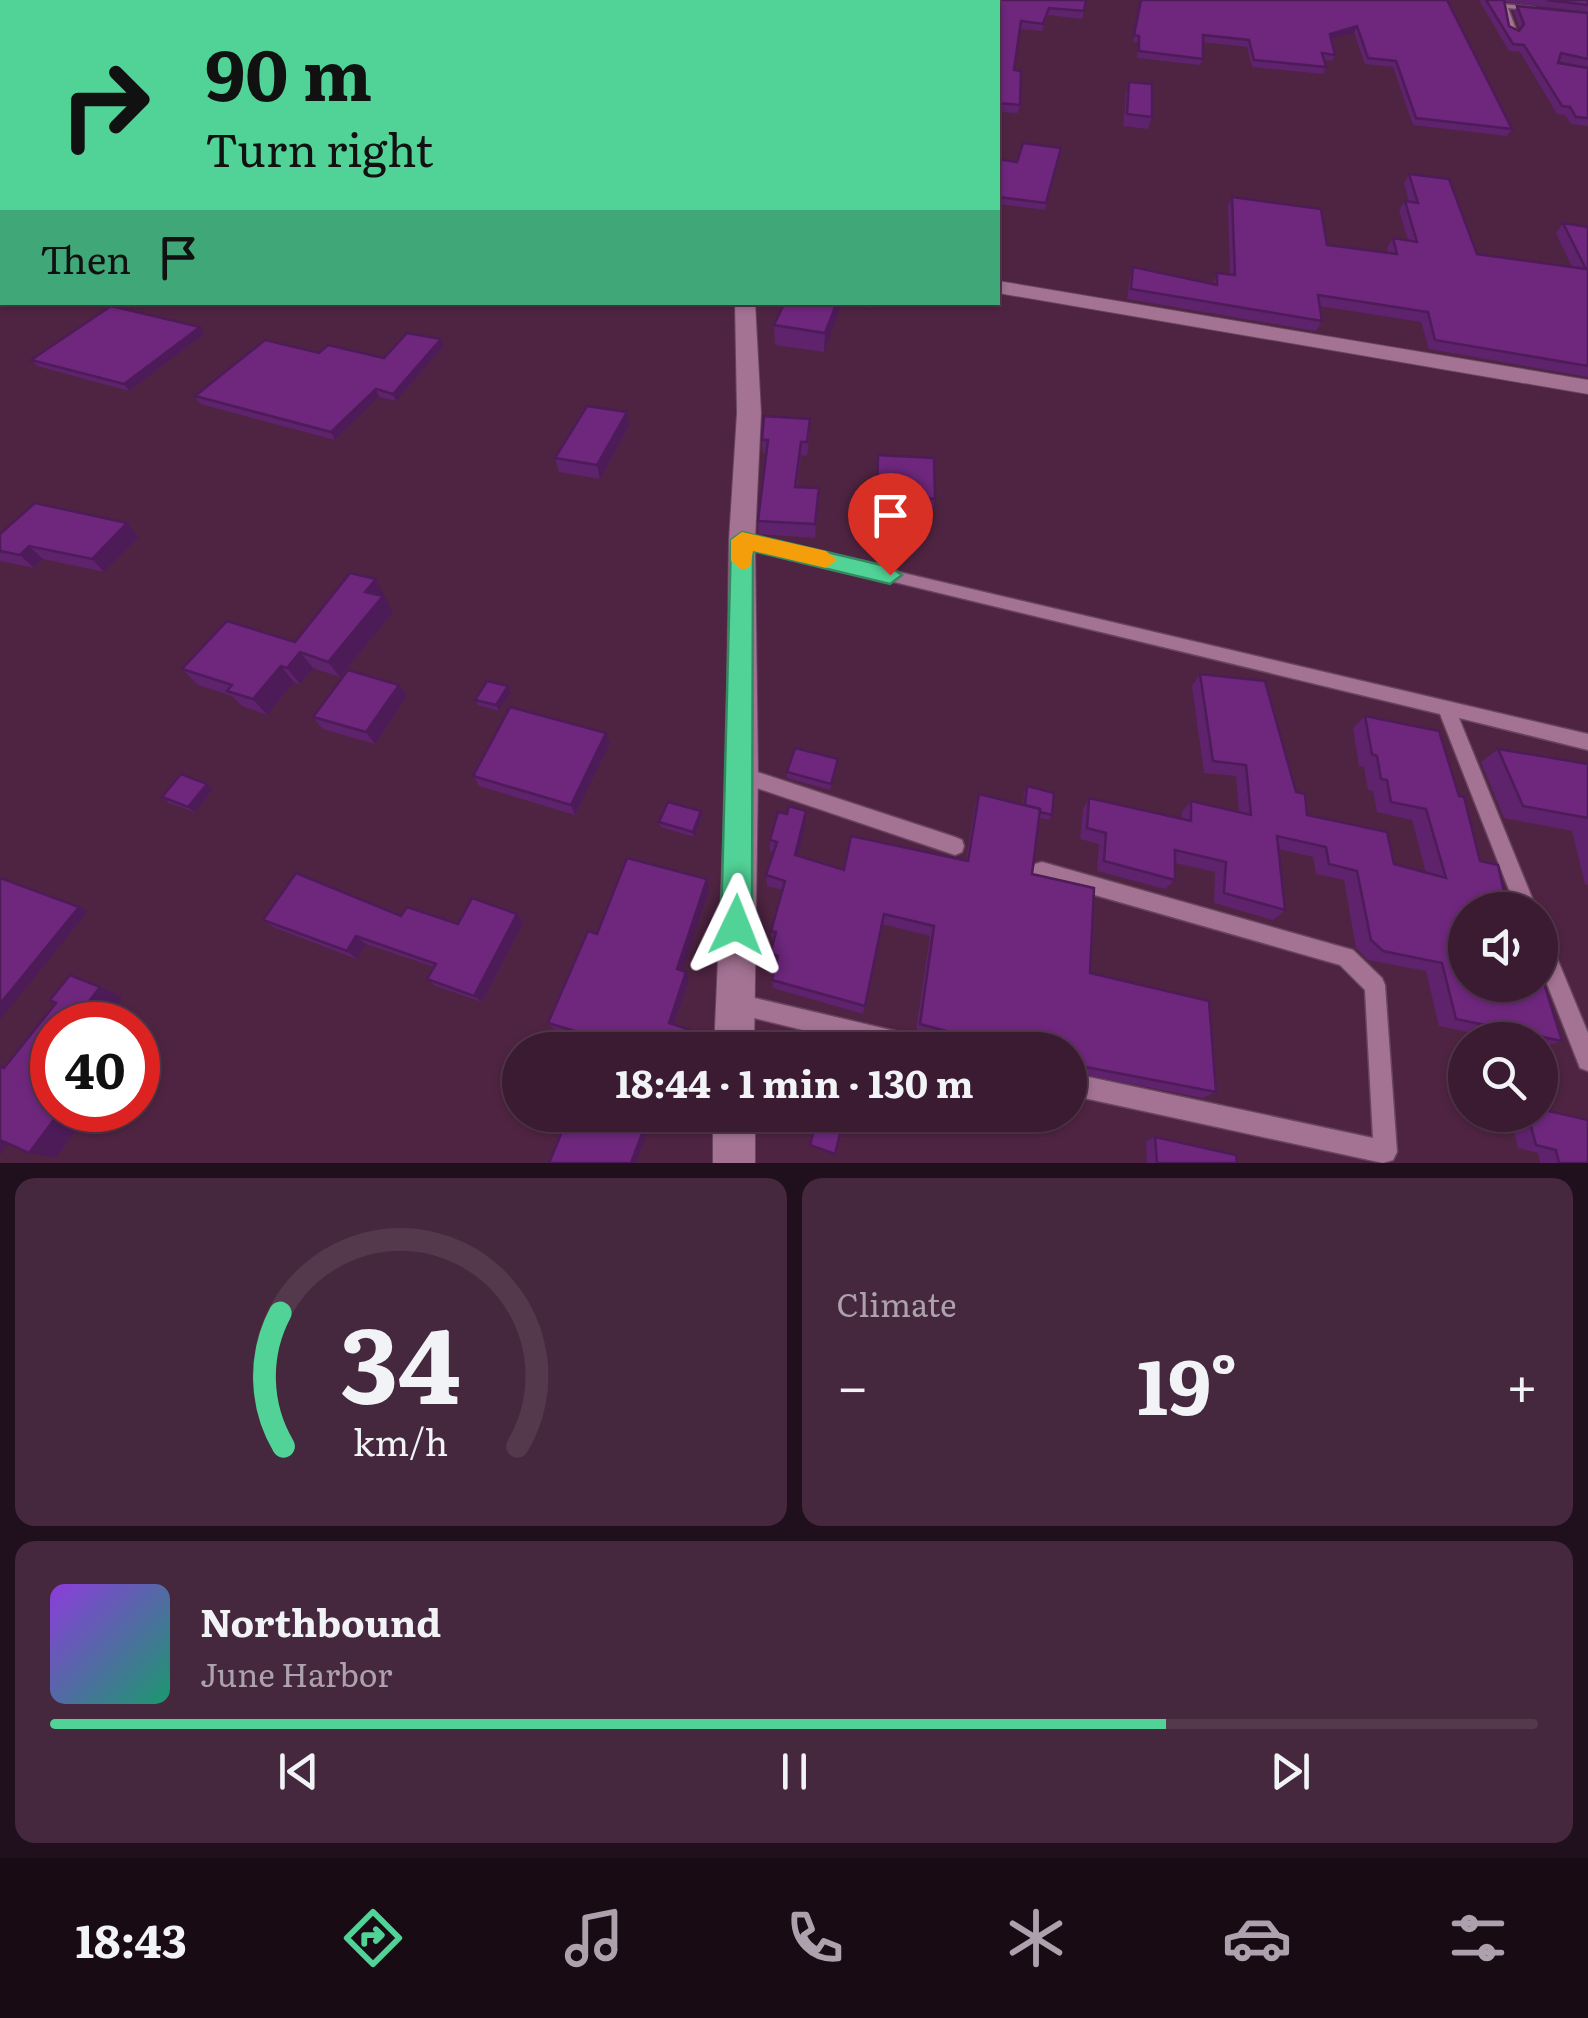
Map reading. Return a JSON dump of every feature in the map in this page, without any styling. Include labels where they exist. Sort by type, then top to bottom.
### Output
[{"type":"street","points":[[1000,287],[1588,388]]},
{"type":"street","points":[[734,1032],[742,774],[742,540],[749,413],[745,305]]},
{"type":"street","points":[[734,1132],[734,1163]]},
{"type":"lane","points":[[1513,32],[1504,6],[1537,9]]},
{"type":"lane","points":[[742,540],[1588,742]]},
{"type":"lane","points":[[1446,708],[1521,892]]},
{"type":"lane","points":[[742,774],[955,846]]},
{"type":"lane","points":[[1042,871],[1346,957],[1374,986],[1384,1152],[1087,1088]]},
{"type":"lane","points":[[1558,986],[1588,1060]]},
{"type":"lane","points":[[734,1003],[854,1032]]},
{"type":"building","points":[[1000,0],[1086,0],[1084,11],[1049,8],[1043,24],[1021,21],[1014,70],[1021,71],[1020,105],[1000,103]]},
{"type":"building","points":[[1141,0],[1447,0],[1512,129],[1416,118],[1396,61],[1368,58],[1357,26],[1330,34],[1335,55],[1322,53],[1326,67],[1254,60],[1249,40],[1203,35],[1203,59],[1139,51],[1139,36],[1134,35]]},
{"type":"building","points":[[1486,0],[1504,0],[1509,26],[1519,31],[1524,24],[1517,6],[1588,13],[1588,59],[1561,53],[1558,63],[1588,68],[1588,118],[1576,117],[1570,107],[1562,106],[1524,45],[1513,44]]},
{"type":"building","points":[[1547,0],[1588,0],[1588,5]]},
{"type":"building","points":[[1129,82],[1152,84],[1152,117],[1127,114]]},
{"type":"building","points":[[1023,143],[1061,148],[1046,203],[1000,197],[1000,159],[1017,162]]},
{"type":"building","points":[[1409,174],[1449,179],[1477,254],[1586,269],[1563,223],[1588,227],[1588,366],[1435,340],[1428,312],[1318,295],[1322,321],[1131,289],[1133,267],[1217,285],[1217,273],[1235,275],[1232,197],[1321,209],[1327,245],[1397,254],[1393,238],[1417,242],[1405,201],[1418,203]]},
{"type":"building","points":[[784,305],[836,305],[825,333],[774,325]]},
{"type":"building","points":[[111,306],[200,327],[124,384],[31,360]]},
{"type":"building","points":[[407,333],[441,339],[393,394],[376,389],[331,432],[195,396],[265,340],[319,353],[328,345],[384,358]]},
{"type":"building","points":[[587,406],[627,412],[597,465],[555,458]]},
{"type":"building","points":[[764,416],[810,419],[807,442],[801,442],[795,487],[819,488],[815,524],[758,521],[768,440],[762,440]]},
{"type":"building","points":[[878,455],[934,458],[935,499],[877,496]]},
{"type":"building","points":[[35,503],[127,523],[92,559],[29,546],[20,555],[0,551],[0,534]]},
{"type":"building","points":[[350,573],[376,579],[365,592],[383,596],[328,662],[300,652],[287,668],[281,666],[253,699],[227,691],[232,685],[182,669],[227,621],[295,642]]},
{"type":"building","points":[[348,670],[399,685],[366,732],[313,717]]},
{"type":"building","points":[[1200,674],[1265,681],[1296,792],[1305,794],[1307,815],[1387,832],[1394,864],[1446,878],[1426,809],[1391,802],[1387,780],[1381,779],[1377,756],[1372,754],[1365,716],[1439,731],[1459,796],[1464,797],[1480,861],[1498,865],[1504,892],[1448,892],[1448,987],[1442,963],[1383,951],[1371,940],[1357,871],[1329,864],[1326,847],[1277,836],[1285,910],[1224,893],[1226,862],[1175,850],[1175,880],[1104,861],[1106,833],[1087,828],[1089,798],[1191,821],[1191,801],[1251,815],[1246,765],[1213,761]]},
{"type":"building","points":[[487,681],[508,686],[496,705],[475,700]]},
{"type":"building","points":[[510,707],[606,733],[571,805],[473,776]]},
{"type":"building","points":[[795,748],[838,759],[831,784],[787,772]]},
{"type":"building","points":[[1498,749],[1588,764],[1588,818],[1523,806]]},
{"type":"building","points":[[181,774],[207,784],[188,807],[162,797]]},
{"type":"building","points":[[1027,786],[1054,793],[1052,815],[1025,805]]},
{"type":"building","points":[[979,794],[1040,809],[1032,874],[1094,888],[1090,973],[1209,1001],[1216,1092],[1087,1067],[1087,1032],[950,1032],[920,1024],[934,926],[884,914],[865,1006],[772,980],[778,956],[770,954],[776,932],[771,931],[785,881],[766,875],[777,842],[770,840],[778,812],[787,814],[789,806],[806,811],[795,855],[844,870],[851,836],[968,861]]},
{"type":"building","points":[[668,802],[701,811],[693,832],[659,822]]},
{"type":"building","points":[[627,858],[707,879],[677,969],[686,972],[669,1023],[696,1032],[578,1032],[548,1023],[588,931],[597,934]]},
{"type":"building","points":[[296,873],[401,916],[407,907],[458,924],[472,898],[517,914],[474,996],[427,979],[436,964],[356,936],[347,951],[263,920]]},
{"type":"building","points":[[0,878],[79,907],[0,1004]]},
{"type":"building","points":[[70,975],[100,987],[89,1002],[50,1000]]},
{"type":"building","points":[[1452,1002],[1550,1002],[1556,1022],[1470,1022],[1456,1019]]},
{"type":"building","points":[[30,1036],[30,1132],[45,1132],[29,1153],[0,1140],[0,1066],[4,1068]]},
{"type":"building","points":[[1558,1113],[1588,1120],[1588,1163],[1559,1163],[1556,1150],[1536,1145],[1533,1132],[1558,1132]]},
{"type":"building","points":[[562,1132],[643,1132],[631,1163],[549,1163]]},
{"type":"building","points":[[813,1132],[840,1132],[835,1154],[810,1145]]},
{"type":"building","points":[[1155,1137],[1236,1155],[1237,1163],[1157,1163]]},
{"type":"slow traffic","points":[[742,561],[742,540],[826,560]]},
{"type":"route","points":[[736,925],[742,774],[742,540],[890,575]]}]
